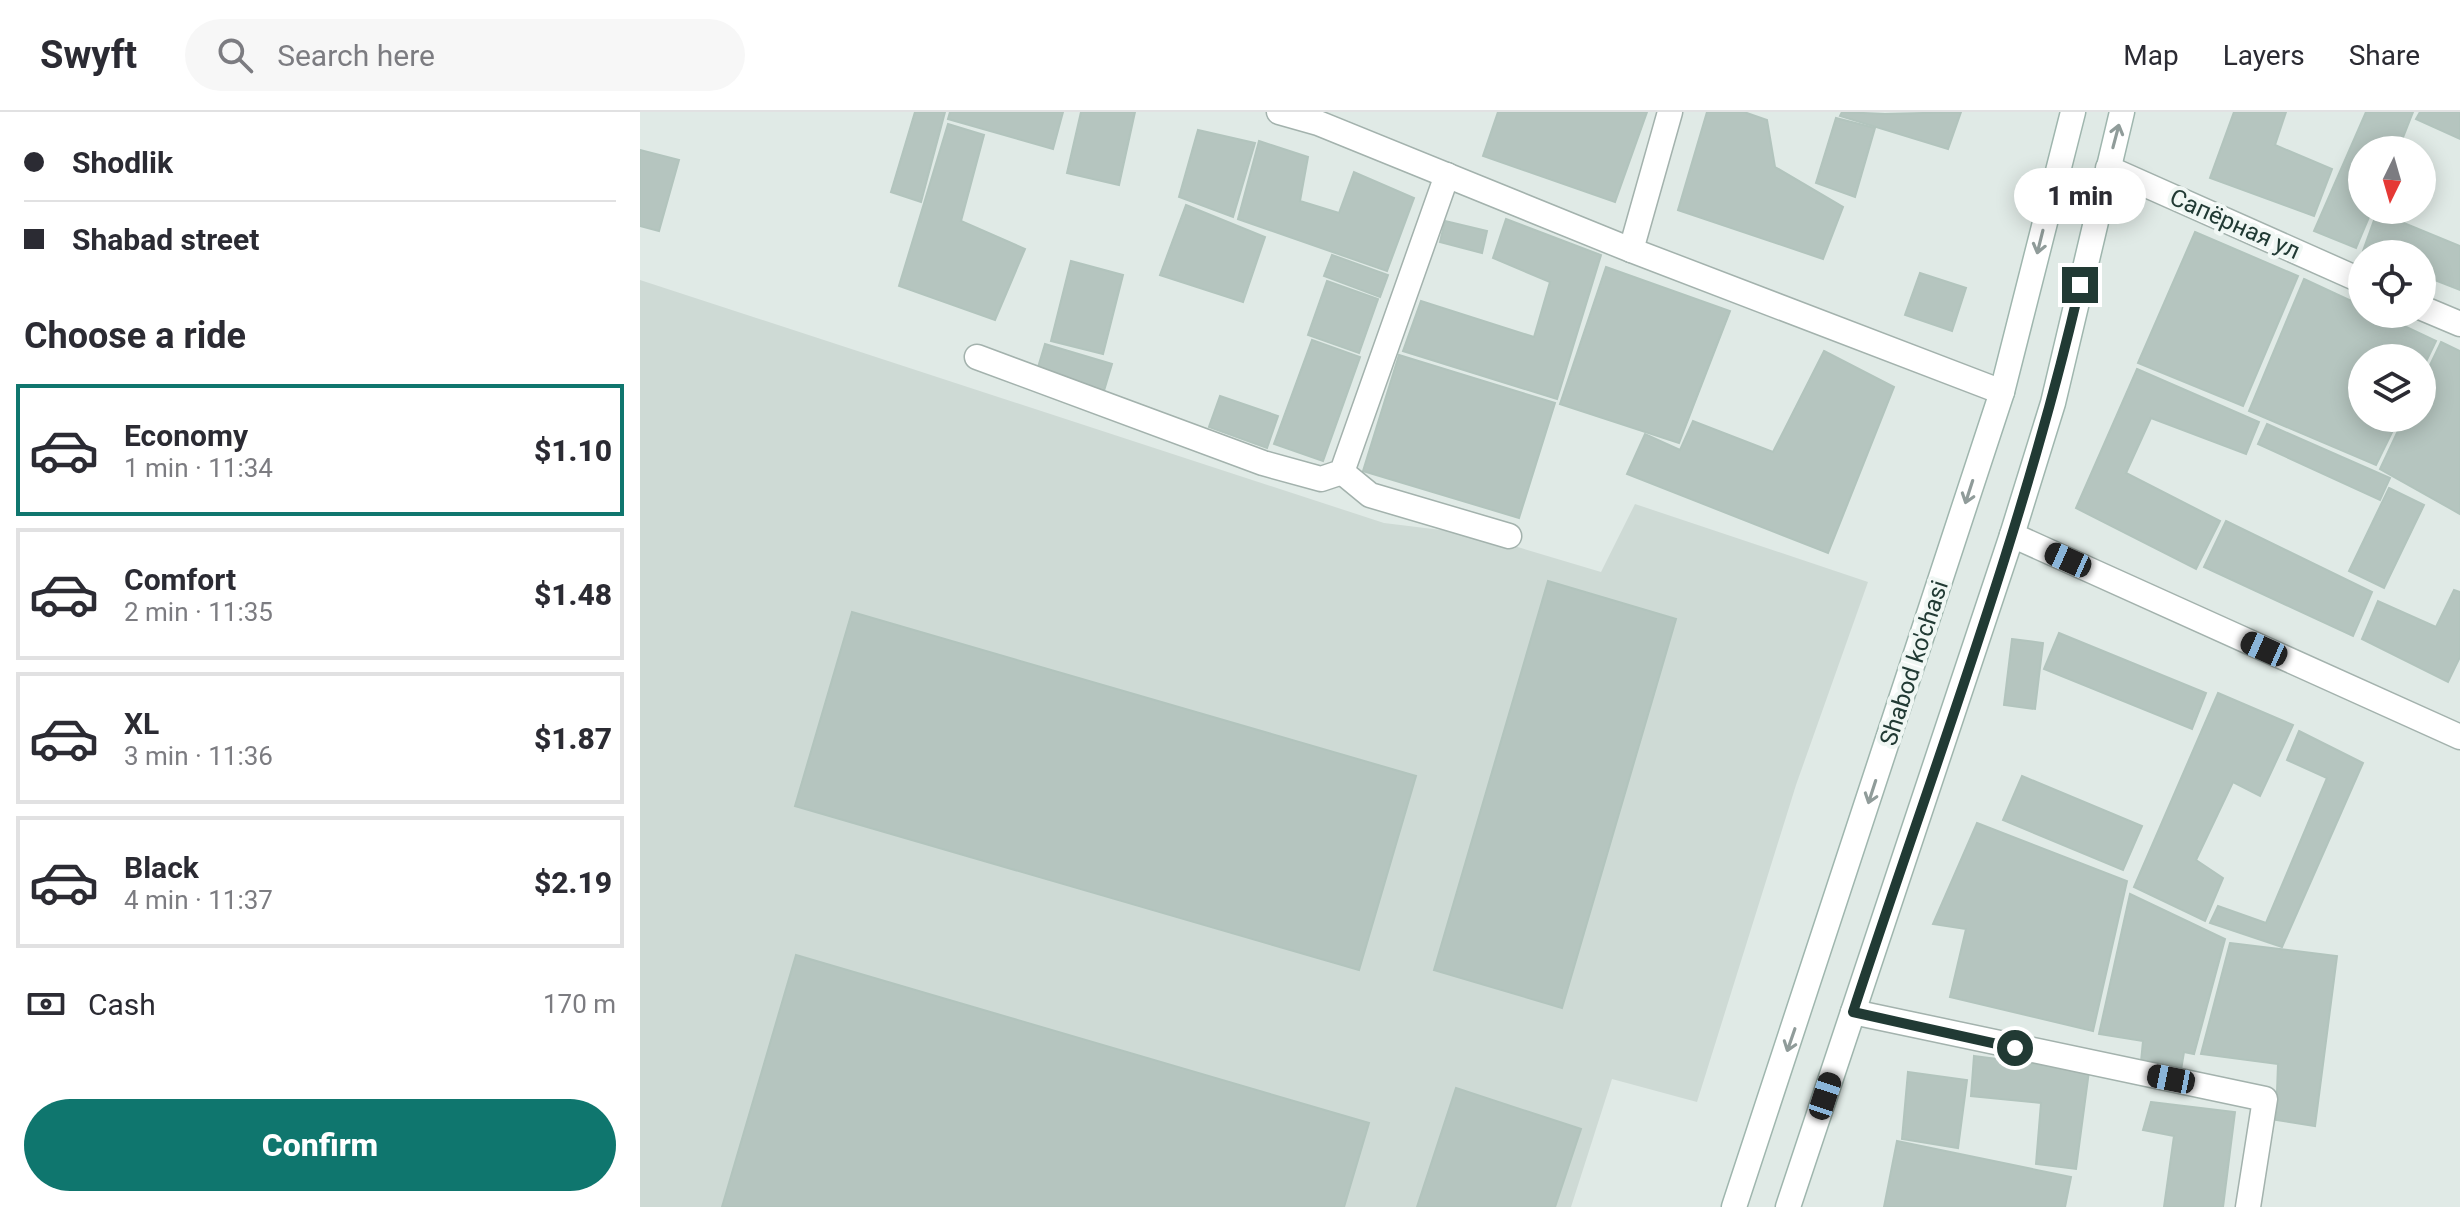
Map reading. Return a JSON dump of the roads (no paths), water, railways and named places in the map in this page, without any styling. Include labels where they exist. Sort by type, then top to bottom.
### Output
[{"type":"street","points":[[1279,112],[1319,118],[1447,175],[1631,250],[2002,392]]},
{"type":"street","points":[[1631,250],[1670,112]]},
{"type":"street","name":"Shabod ko'chasi","points":[[1734,1207],[2002,392],[2073,112]]},
{"type":"street","points":[[1788,1207],[2053,403],[2122,112]]},
{"type":"street","name":"Сапёрная ул","points":[[2108,168],[2348,275]]},
{"type":"street","points":[[1342,472],[1447,175]]},
{"type":"street","points":[[2436,314],[2460,324]]},
{"type":"street","points":[[977,357],[1263,463],[1321,479],[1342,472]]},
{"type":"street","points":[[1342,472],[1370,495],[1509,536]]},
{"type":"street","points":[[2012,535],[2460,737]]},
{"type":"street","points":[[1853,1012],[2265,1099],[2248,1207]]}]
